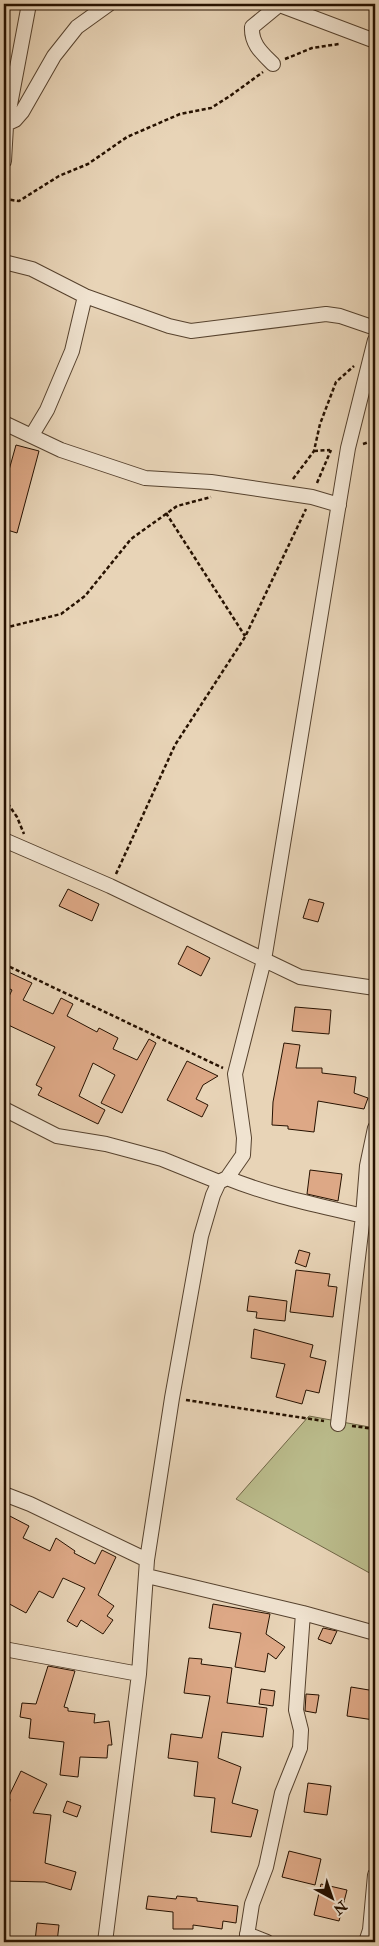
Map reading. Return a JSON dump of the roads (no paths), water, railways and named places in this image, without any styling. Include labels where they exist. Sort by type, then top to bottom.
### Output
[{"type":"street","points":[[4,161],[5,126],[29,4]]},
{"type":"street","points":[[5,126],[22,112],[54,56],[77,27],[109,4]]},
{"type":"street","points":[[273,64],[251,37],[252,27],[279,4],[375,41]]},
{"type":"street","points":[[4,262],[32,268],[85,296],[169,326],[191,331],[326,314],[340,316],[375,328]]},
{"type":"street","points":[[32,435],[47,410],[72,351],[85,296]]},
{"type":"street","points":[[105,1942],[139,1674],[147,1576],[146,1560],[172,1398],[201,1236],[213,1195],[243,1155],[244,1138],[235,1074],[264,960],[348,448],[374,345]]},
{"type":"street","points":[[4,423],[61,450],[145,478],[211,482],[312,496],[339,505]]},
{"type":"street","points":[[4,840],[110,886],[300,977],[375,988]]},
{"type":"street","points":[[4,1109],[57,1136],[116,1146],[224,1180],[369,1216]]},
{"type":"street","points":[[338,1424],[369,1216],[367,1166],[375,1128]]},
{"type":"street","points":[[4,1494],[30,1504],[146,1560]]},
{"type":"street","points":[[147,1576],[303,1613],[375,1633]]},
{"type":"street","points":[[266,1942],[247,1938],[252,1904],[271,1848],[282,1793],[300,1748],[301,1730],[296,1710],[303,1613]]},
{"type":"street","points":[[4,1649],[139,1674]]},
{"type":"street","points":[[366,1942],[370,1930],[375,1875]]}]
